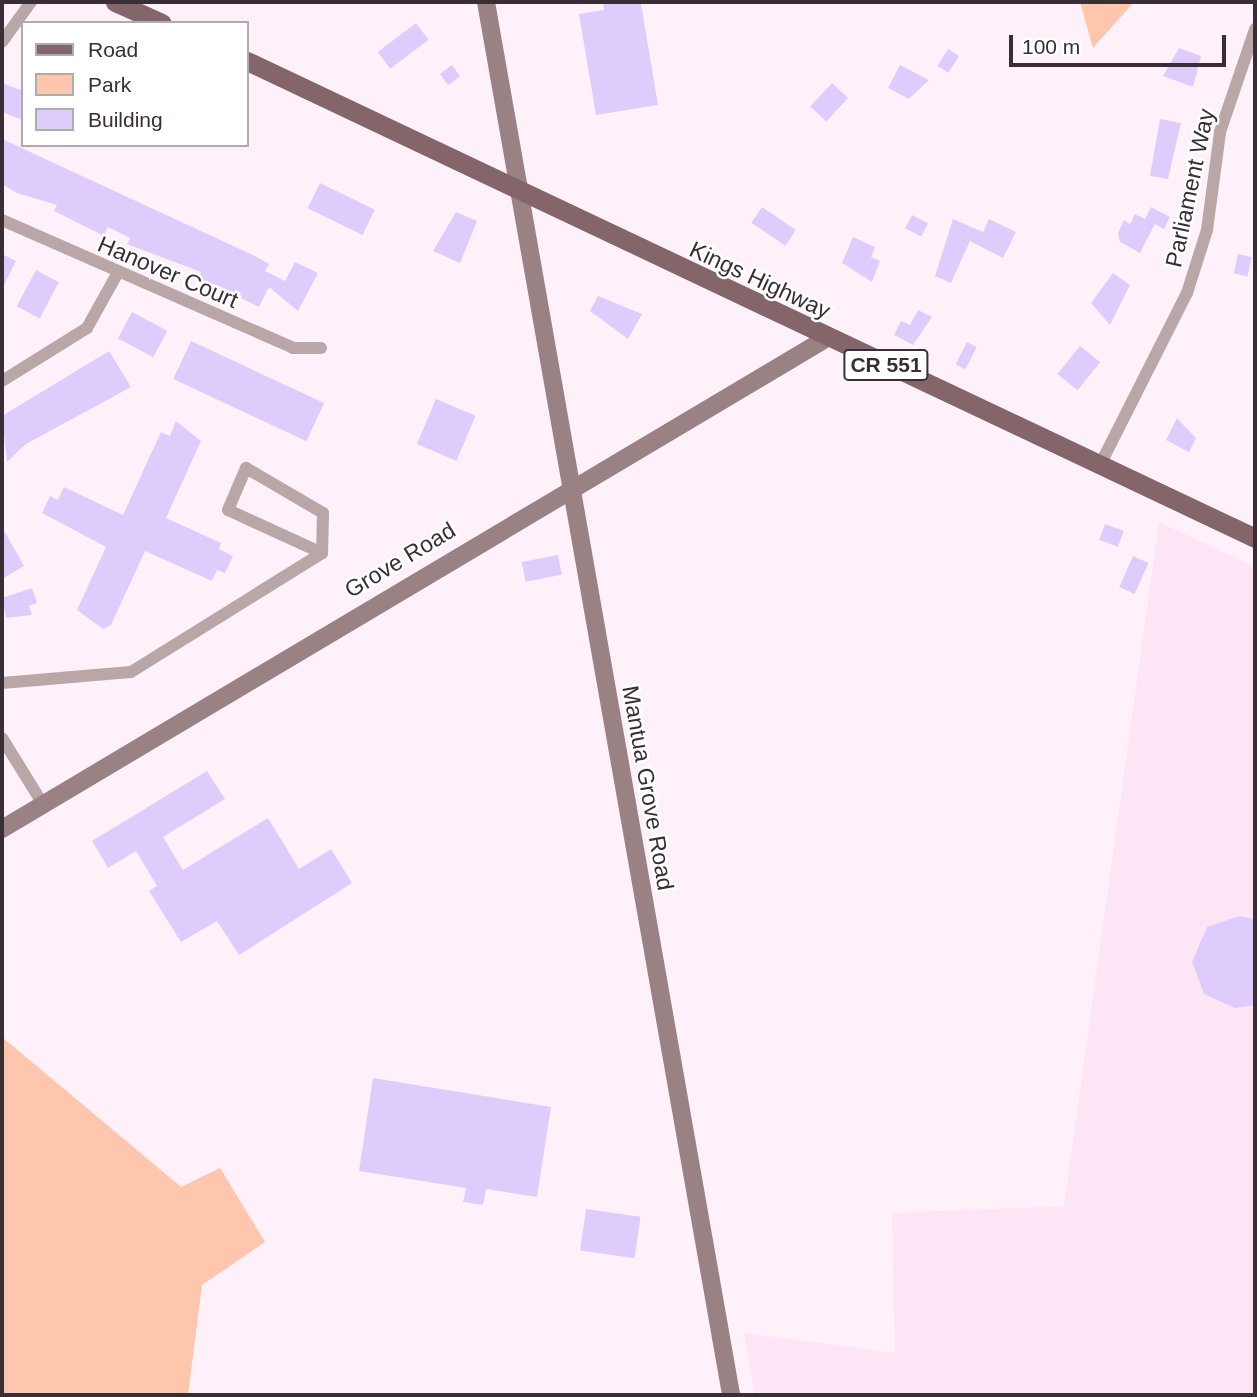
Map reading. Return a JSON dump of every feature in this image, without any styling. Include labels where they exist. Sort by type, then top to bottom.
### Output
[{"type":"main road","points":[[115,2],[158,21]]},
{"type":"main road","name":"Mantua Grove Road","points":[[486,2],[732,1395]]},
{"type":"main road","name":"Kings Highway","points":[[248,61],[518,188],[827,338],[1255,538]]},
{"type":"main road","name":"Grove Road","points":[[2,829],[572,486],[827,338]]},
{"type":"street","points":[[2,42],[31,2]]},
{"type":"street","name":"Parliament Way","points":[[1100,465],[1187,293],[1208,222],[1220,132],[1255,29]]},
{"type":"street","name":"Hanover Court","points":[[2,220],[117,274],[293,348],[321,348]]},
{"type":"street","points":[[2,380],[87,328],[117,274]]},
{"type":"street","points":[[246,468],[323,513],[322,553],[228,510],[246,468]]},
{"type":"street","points":[[2,682],[131,672],[322,553]]},
{"type":"street","points":[[2,738],[43,804]]},
{"type":"shaded area","points":[[1159,522],[1255,567],[1255,1395],[755,1395],[744,1333],[895,1353],[892,1213],[1064,1206]]},
{"type":"green space","points":[[1080,2],[1134,2],[1093,48]]},
{"type":"green space","points":[[2,1037],[181,1187],[220,1168],[265,1242],[202,1285],[188,1395],[2,1395]]},
{"type":"building","points":[[603,2],[641,4],[658,105],[596,115],[579,14],[604,10]]},
{"type":"building","points":[[416,23],[429,40],[390,69],[378,52]]},
{"type":"building","points":[[1179,48],[1201,56],[1193,87],[1163,76]]},
{"type":"building","points":[[948,49],[959,56],[948,73],[937,66]]},
{"type":"building","points":[[452,65],[460,76],[448,85],[440,74]]},
{"type":"building","points":[[900,65],[929,80],[909,99],[888,88]]},
{"type":"building","points":[[2,83],[21,90],[21,119],[2,112]]},
{"type":"building","points":[[832,83],[848,98],[826,121],[810,106]]},
{"type":"building","points":[[1160,119],[1181,123],[1168,179],[1150,176]]},
{"type":"building","points":[[2,139],[255,256],[269,264],[265,271],[285,281],[295,262],[318,273],[298,311],[269,287],[259,307],[198,277],[201,272],[127,244],[130,238],[108,227],[104,236],[54,211],[57,205],[17,193],[2,184]]},
{"type":"building","points":[[320,183],[375,210],[363,235],[308,208]]},
{"type":"building","points":[[762,207],[796,230],[785,246],[751,223]]},
{"type":"building","points":[[1151,207],[1170,217],[1164,229],[1155,224],[1140,253],[1120,242],[1118,233],[1124,220],[1130,224],[1135,214],[1145,219]]},
{"type":"building","points":[[456,212],[477,221],[460,263],[433,251]]},
{"type":"building","points":[[912,215],[928,223],[921,237],[905,228]]},
{"type":"building","points":[[953,219],[983,232],[989,219],[1016,232],[1003,258],[970,241],[951,283],[935,276]]},
{"type":"building","points":[[853,237],[875,247],[871,257],[880,261],[872,282],[842,263]]},
{"type":"building","points":[[2,254],[16,261],[2,289]]},
{"type":"building","points":[[1238,254],[1252,257],[1248,276],[1234,274]]},
{"type":"building","points":[[36,270],[59,282],[40,318],[17,306]]},
{"type":"building","points":[[1113,273],[1130,285],[1110,325],[1091,303]]},
{"type":"building","points":[[598,296],[642,314],[628,339],[590,311]]},
{"type":"building","points":[[918,310],[932,317],[913,345],[894,335],[901,321],[910,325]]},
{"type":"building","points":[[132,312],[167,331],[153,357],[118,338]]},
{"type":"building","points":[[191,341],[324,403],[306,441],[173,379]]},
{"type":"building","points":[[967,342],[977,347],[965,369],[956,364]]},
{"type":"building","points":[[1080,346],[1100,362],[1078,390],[1057,374]]},
{"type":"building","points":[[109,351],[131,387],[26,444],[7,462],[2,416]]},
{"type":"building","points":[[436,399],[476,416],[456,461],[417,444]]},
{"type":"building","points":[[1177,418],[1196,438],[1189,452],[1166,440]]},
{"type":"building","points":[[176,421],[201,441],[166,518],[221,543],[219,549],[233,556],[225,573],[217,570],[212,581],[145,551],[111,625],[103,629],[77,610],[106,547],[42,513],[50,496],[58,500],[64,487],[123,515],[161,432],[170,436]]},
{"type":"building","points":[[1105,524],[1124,531],[1118,547],[1099,540]]},
{"type":"building","points":[[2,527],[24,566],[2,579]]},
{"type":"building","points":[[558,555],[562,575],[525,582],[522,562]]},
{"type":"building","points":[[1133,556],[1149,563],[1135,594],[1119,587]]},
{"type":"building","points":[[32,588],[37,603],[29,606],[32,615],[6,618],[2,598]]},
{"type":"building","points":[[207,771],[225,799],[163,837],[183,870],[268,818],[299,869],[331,849],[352,883],[239,955],[217,921],[181,942],[149,891],[157,886],[136,851],[108,868],[92,841]]},
{"type":"building","points":[[1239,916],[1255,919],[1255,1005],[1235,1008],[1204,994],[1192,962],[1207,927]]},
{"type":"building","points":[[373,1078],[551,1107],[537,1197],[486,1189],[483,1205],[463,1202],[466,1188],[359,1171]]},
{"type":"building","points":[[586,1209],[640,1217],[635,1258],[580,1251]]}]
